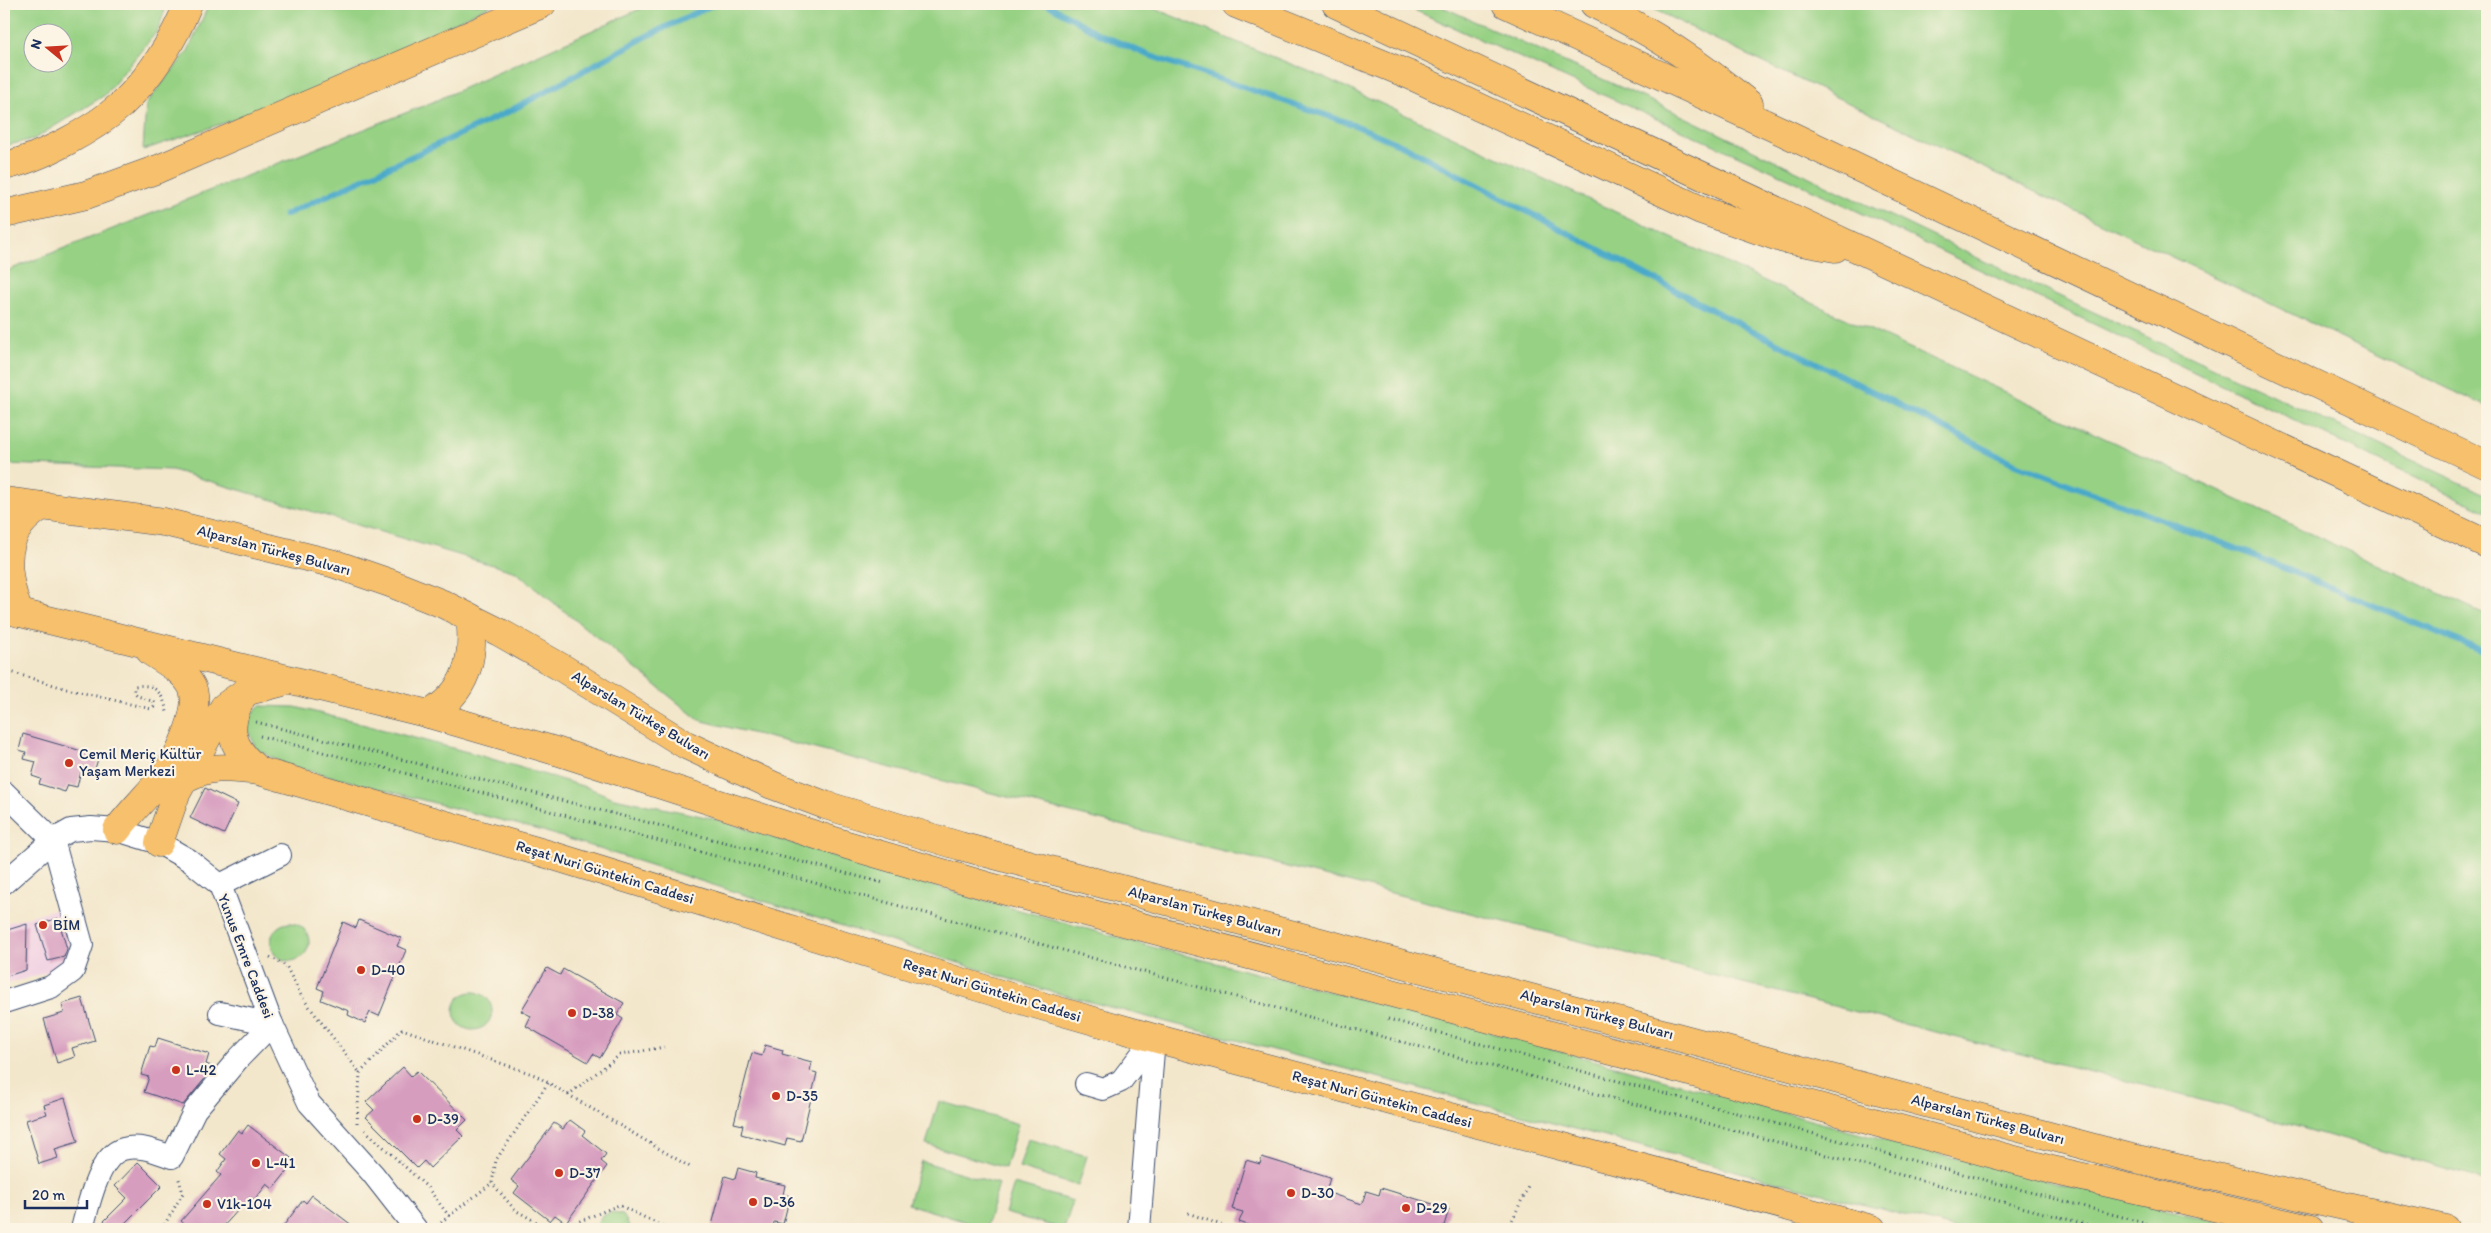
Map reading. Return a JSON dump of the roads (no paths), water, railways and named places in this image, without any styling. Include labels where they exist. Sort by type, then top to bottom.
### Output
[{"type":"main road","points":[[4,166],[51,148],[90,127],[121,105],[166,50],[188,4]]},
{"type":"main road","points":[[4,214],[86,195],[158,169],[542,4]]},
{"type":"main road","points":[[1236,4],[1412,76],[1702,210],[1784,239],[1871,254]]},
{"type":"main road","points":[[1336,4],[2487,544]]},
{"type":"main road","points":[[1506,4],[1779,130],[2487,466]]},
{"type":"main road","points":[[1594,4],[1660,39],[1729,87],[1779,130]]},
{"type":"main road","name":"Alparslan Türkeş Bulvarı","points":[[4,501],[164,522],[335,564],[390,582],[470,617],[564,668],[686,745],[772,785],[890,825],[2128,1157],[2445,1229]]},
{"type":"main road","points":[[12,611],[8,575],[8,550],[20,524],[41,506]]},
{"type":"main road","name":"Alparslan Türkeş Bulvarı","points":[[12,611],[429,714],[559,752],[847,845],[987,886],[1623,1054],[2052,1170],[2310,1229]]},
{"type":"main road","points":[[429,714],[442,707],[458,691],[470,661],[472,634],[470,617]]},
{"type":"main road","points":[[136,642],[184,675],[193,689],[194,706],[159,844]]},
{"type":"main road","points":[[237,712],[288,680]]},
{"type":"main road","points":[[175,776],[224,707],[237,712]]},
{"type":"main road","points":[[237,712],[236,746],[244,759],[259,771]]},
{"type":"main road","name":"Reşat Nuri Güntekin Caddesi","points":[[117,830],[175,776],[218,768],[259,771],[547,854],[1154,1038],[1814,1222],[1872,1229]]},
{"type":"street","points":[[4,792],[52,840],[82,945],[72,971],[51,987],[4,1002]]},
{"type":"street","name":"Yunus Emre Caddesi","points":[[4,882],[52,840],[71,830],[91,828],[117,830],[159,844],[189,860],[220,885],[243,942],[272,1024],[310,1103],[373,1174],[416,1229]]},
{"type":"street","points":[[220,885],[280,855]]},
{"type":"street","points":[[220,1013],[272,1024]]},
{"type":"street","points":[[82,1229],[98,1176],[109,1159],[122,1149],[146,1148],[172,1157],[195,1110],[238,1059],[272,1024]]},
{"type":"street","points":[[1086,1084],[1103,1089],[1121,1081],[1154,1038]]},
{"type":"street","points":[[1139,1229],[1154,1038]]},
{"type":"waterway","points":[[285,215],[510,111],[645,37],[714,4]]},
{"type":"waterway","points":[[1047,4],[1099,34],[1148,55],[1352,124],[1406,147],[1718,313],[2011,462],[2243,551],[2487,653]]},
{"type":"place","name":"Cemil Meriç Kültür Yaşam Merkezi","points":[[69,763]]},
{"type":"place","name":"BİM","points":[[43,925]]},
{"type":"place","name":"D-40","points":[[361,970]]},
{"type":"place","name":"D-38","points":[[572,1013]]},
{"type":"place","name":"L-42","points":[[176,1070]]},
{"type":"place","name":"D-35","points":[[776,1096]]},
{"type":"place","name":"D-39","points":[[417,1119]]},
{"type":"place","name":"L-41","points":[[256,1163]]},
{"type":"place","name":"D-37","points":[[559,1173]]},
{"type":"place","name":"D-30","points":[[1291,1193]]},
{"type":"place","name":"D-36","points":[[753,1202]]},
{"type":"place","name":"V1k-104","points":[[207,1204]]},
{"type":"place","name":"D-29","points":[[1406,1208]]}]
